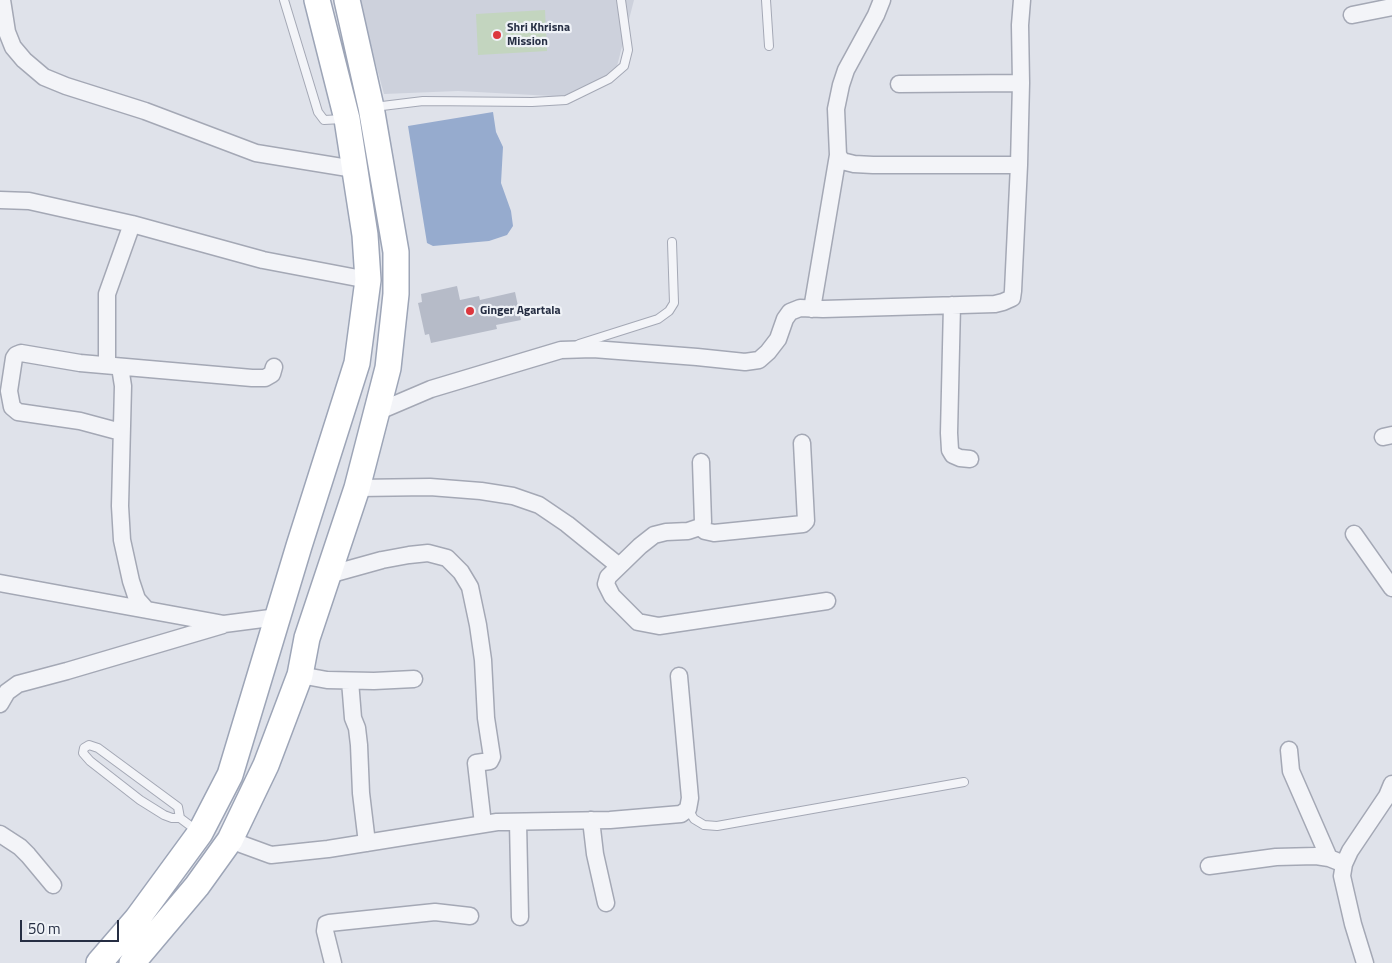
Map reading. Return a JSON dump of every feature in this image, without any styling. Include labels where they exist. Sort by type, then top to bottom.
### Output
[{"type":"main road","points":[[99,963],[137,920],[200,833],[230,775],[299,546],[358,363],[368,280],[365,236],[347,119],[317,0]]},
{"type":"main road","points":[[132,963],[198,886],[230,840],[266,765],[300,675],[307,638],[357,488],[388,368],[396,294],[396,252],[371,107],[347,0]]},
{"type":"street","points":[[2,0],[7,32],[14,47],[24,60],[44,77],[66,86],[145,111],[256,153],[354,169]]},
{"type":"street","points":[[812,309],[838,155],[836,109],[846,70],[876,15],[882,0]]},
{"type":"street","points":[[378,412],[431,389],[561,350],[593,349],[745,362],[759,360],[768,352],[778,339],[785,319],[790,312],[800,308],[994,304],[1012,298],[1014,291],[1019,165],[1020,25],[1022,0]]},
{"type":"street","points":[[1352,15],[1392,7]]},
{"type":"street","points":[[899,84],[1021,83]]},
{"type":"street","points":[[838,155],[842,161],[854,164],[1019,165]]},
{"type":"street","points":[[1,204],[29,201],[132,224],[264,260],[368,280]]},
{"type":"street","points":[[132,224],[107,294],[113,366],[123,386],[121,432],[122,540],[137,599],[145,608]]},
{"type":"street","points":[[952,305],[950,450],[960,458],[970,458]]},
{"type":"street","points":[[121,432],[80,421],[18,412],[12,407],[10,401],[10,382],[14,358],[18,354],[80,363],[265,378],[272,374],[274,367]]},
{"type":"street","points":[[700,527],[705,531],[714,533],[803,524],[806,521],[802,443]]},
{"type":"street","points":[[701,462],[703,522],[700,527],[688,531],[666,532],[654,535],[608,577],[606,584],[608,590],[638,622],[659,626],[827,601]]},
{"type":"street","points":[[357,488],[430,487],[481,491],[512,496],[539,505],[567,524],[619,566]]},
{"type":"street","points":[[1354,534],[1392,588]]},
{"type":"street","points":[[328,575],[382,560],[428,553],[447,558],[461,572],[470,587],[478,625],[483,660],[486,718],[492,757],[490,761],[476,764],[483,824]]},
{"type":"street","points":[[0,582],[76,598],[145,608],[224,624]]},
{"type":"street","points":[[0,704],[7,692],[18,684],[224,624],[278,618]]},
{"type":"street","points":[[300,675],[327,680],[350,681],[414,679]]},
{"type":"street","points":[[230,840],[271,854],[328,849],[496,822],[591,820],[681,814],[688,809],[690,798],[679,676]]},
{"type":"street","points":[[350,681],[353,718],[357,728],[359,745],[361,793],[367,843]]},
{"type":"street","points":[[1288,750],[1291,771],[1337,861],[1352,924],[1365,963]]},
{"type":"street","points":[[1337,861],[1350,851],[1387,796],[1392,784]]},
{"type":"street","points":[[591,820],[595,854],[606,903]]},
{"type":"street","points":[[518,822],[520,917]]},
{"type":"street","points":[[0,834],[20,847],[53,885]]},
{"type":"street","points":[[1210,866],[1276,857],[1316,856],[1337,861]]},
{"type":"street","points":[[333,963],[325,931],[326,924],[329,922],[436,912],[470,916]]},
{"type":"lane","points":[[284,0],[318,112],[324,120],[347,119]]},
{"type":"lane","points":[[371,107],[423,101],[532,102],[566,100],[609,79],[624,66],[628,50],[621,0]]},
{"type":"lane","points":[[766,0],[769,46]]},
{"type":"lane","points":[[561,350],[658,319],[669,311],[674,303],[672,242]]},
{"type":"lane","points":[[180,818],[178,807],[98,748],[88,745],[84,748],[83,753],[90,761],[140,800],[164,815],[180,818],[200,833]]},
{"type":"lane","points":[[688,809],[694,819],[704,825],[716,826],[964,782]]},
{"type":"shaded area","name":"Shri Khrisna Mission","points":[[358,0],[634,0],[616,70],[571,97],[458,91],[384,94]]},
{"type":"green space","points":[[545,10],[547,51],[478,55],[476,14]]},
{"type":"water","points":[[493,112],[496,132],[503,147],[501,183],[511,211],[513,226],[507,235],[489,241],[433,246],[427,243],[408,126]]},
{"type":"building","name":"Ginger Agartala","points":[[457,286],[460,300],[479,296],[480,300],[515,292],[521,320],[496,325],[497,329],[431,343],[429,334],[425,335],[418,303],[422,302],[421,294]]},
{"type":"place","name":"Shri Khrisna Mission","points":[[497,35]]},
{"type":"place","name":"Ginger Agartala","points":[[470,311]]}]
